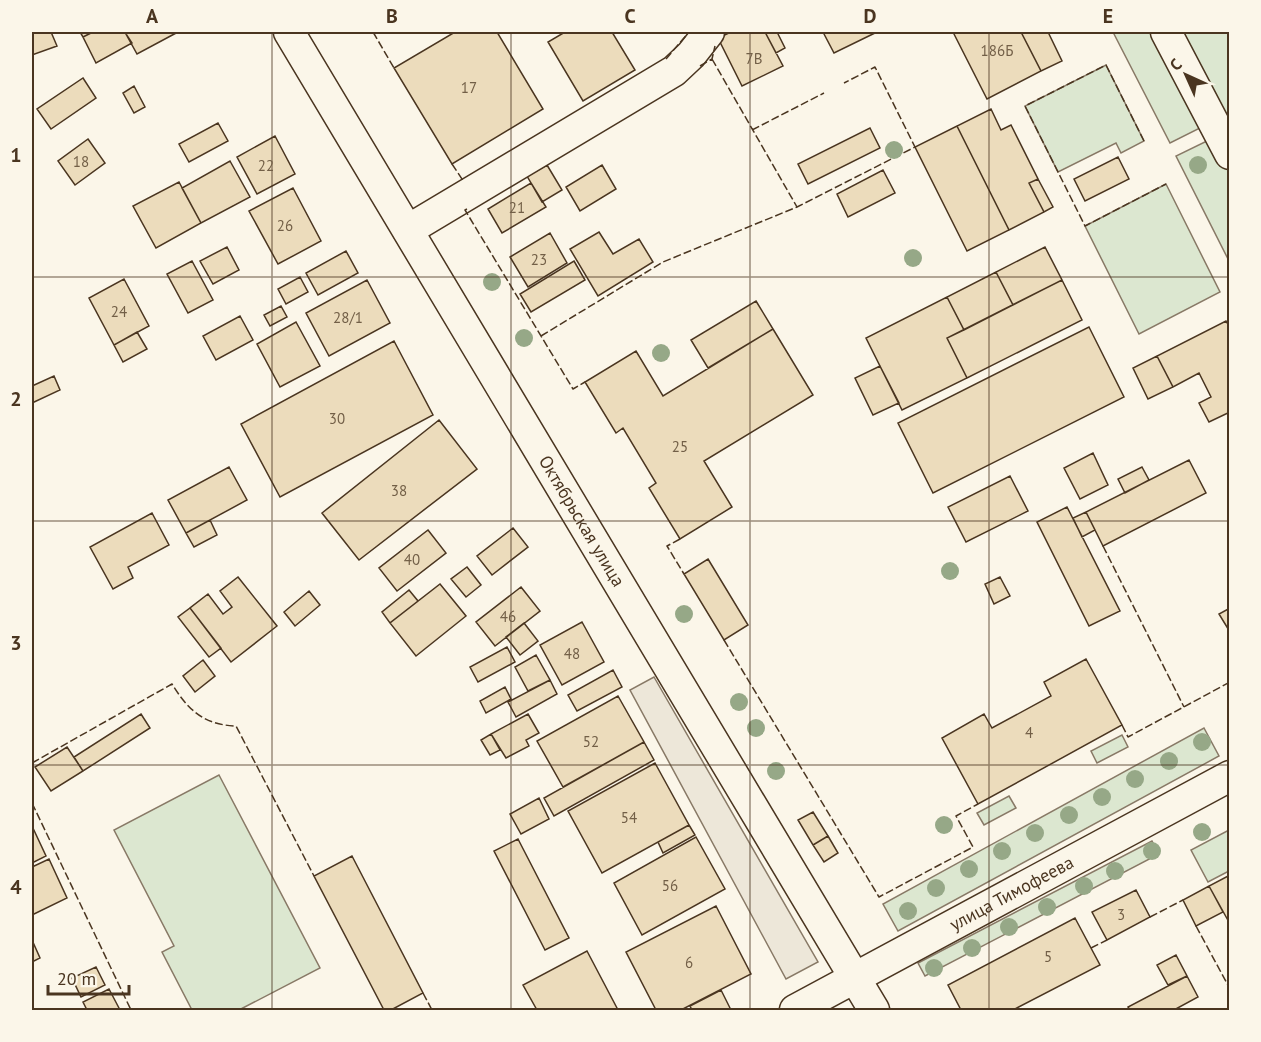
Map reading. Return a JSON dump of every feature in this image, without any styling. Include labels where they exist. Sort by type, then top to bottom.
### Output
[{"type":"street","name":"Октябрьская улица","points":[[289,32],[874,1011]]},
{"type":"street","points":[[408,230],[674,71],[691,55],[709,32]]},
{"type":"street","points":[[1166,32],[1230,154]]},
{"type":"street","name":"улица Тимофеева","points":[[795,1011],[1230,776]]},
{"type":"green space","points":[[1113,32],[1158,32],[1206,125],[1170,143]]},
{"type":"green space","points":[[1182,32],[1229,32],[1229,123]]},
{"type":"green space","points":[[1106,65],[1144,141],[1121,153],[1116,143],[1058,172],[1025,106]]},
{"type":"green space","points":[[1213,138],[1229,169],[1229,261],[1176,156]]},
{"type":"green space","points":[[1166,184],[1220,292],[1139,334],[1085,226]]},
{"type":"green space","points":[[1204,728],[1219,756],[898,931],[883,904]]},
{"type":"green space","points":[[1122,735],[1128,747],[1097,763],[1091,751]]},
{"type":"green space","points":[[219,775],[320,968],[239,1010],[192,1010],[162,952],[174,946],[114,830]]},
{"type":"green space","points":[[1009,796],[1016,808],[984,825],[977,813]]},
{"type":"green space","points":[[1229,830],[1229,871],[1208,882],[1191,850]]},
{"type":"green space","points":[[1152,841],[1159,854],[925,976],[918,963]]},
{"type":"shaded area","points":[[654,677],[818,962],[786,979],[630,690]]},
{"type":"building","points":[[51,32],[57,46],[32,55],[32,33]]},
{"type":"building","points":[[80,32],[93,32],[83,37]]},
{"type":"building","points":[[93,32],[130,32],[126,34],[132,43],[96,63],[83,37]]},
{"type":"building","points":[[130,32],[178,32],[137,54],[126,34]]},
{"type":"building","points":[[455,32],[497,32],[543,109],[452,164],[394,68]]},
{"type":"building","points":[[565,32],[612,32],[635,70],[583,101],[548,42]]},
{"type":"building","points":[[731,32],[765,32],[783,66],[742,86],[718,38]]},
{"type":"building","points":[[765,32],[777,32],[785,48],[776,53]]},
{"type":"building","points":[[823,32],[877,32],[834,53]]},
{"type":"building","points":[[953,32],[1021,32],[1041,71],[987,99]]},
{"type":"building","points":[[1021,32],[1048,32],[1062,61],[1041,71]]},
{"type":"building","points":[[83,78],[96,98],[51,129],[37,109]]},
{"type":"building","points":[[134,86],[145,107],[134,113],[123,93]]},
{"type":"building","points":[[991,109],[1001,130],[1011,125],[1038,179],[1029,183],[1044,212],[1009,230],[957,126]]},
{"type":"building","points":[[218,123],[228,141],[189,162],[179,144]]},
{"type":"building","points":[[957,126],[1009,230],[967,251],[915,147]]},
{"type":"building","points":[[870,128],[880,148],[808,184],[798,164]]},
{"type":"building","points":[[275,136],[295,174],[257,194],[237,157]]},
{"type":"building","points":[[88,139],[105,163],[75,185],[58,161]]},
{"type":"building","points":[[1118,157],[1129,179],[1085,201],[1074,179]]},
{"type":"building","points":[[230,161],[250,197],[201,223],[182,188]]},
{"type":"building","points":[[547,165],[562,190],[542,202],[527,176]]},
{"type":"building","points":[[602,165],[616,189],[580,211],[566,187]]},
{"type":"building","points":[[883,170],[895,193],[848,217],[837,194]]},
{"type":"building","points":[[1038,179],[1053,207],[1044,212],[1029,183]]},
{"type":"building","points":[[179,182],[201,223],[156,248],[133,206]]},
{"type":"building","points":[[531,183],[546,207],[502,233],[488,209]]},
{"type":"building","points":[[293,188],[321,241],[278,264],[249,211]]},
{"type":"building","points":[[599,232],[613,254],[639,239],[653,262],[598,296],[570,249]]},
{"type":"building","points":[[550,233],[567,263],[528,287],[510,257]]},
{"type":"building","points":[[227,247],[239,270],[213,284],[200,261]]},
{"type":"building","points":[[1045,247],[1062,280],[1013,305],[996,272]]},
{"type":"building","points":[[346,251],[358,273],[318,295],[306,273]]},
{"type":"building","points":[[192,261],[213,300],[188,313],[167,274]]},
{"type":"building","points":[[574,261],[585,280],[531,312],[520,294]]},
{"type":"building","points":[[996,272],[1013,305],[964,330],[947,297]]},
{"type":"building","points":[[300,277],[308,292],[286,304],[278,289]]},
{"type":"building","points":[[124,279],[149,326],[114,345],[89,298]]},
{"type":"building","points":[[367,280],[390,323],[329,356],[306,313]]},
{"type":"building","points":[[1062,280],[1082,320],[967,378],[947,338]]},
{"type":"building","points":[[947,297],[964,330],[947,338],[967,378],[902,410],[866,338]]},
{"type":"building","points":[[756,301],[773,329],[708,368],[691,340]]},
{"type":"building","points":[[281,306],[287,317],[270,326],[264,315]]},
{"type":"building","points":[[240,316],[253,340],[216,360],[203,336]]},
{"type":"building","points":[[1226,321],[1230,328],[1230,412],[1209,422],[1199,403],[1211,397],[1199,373],[1173,387],[1157,356]]},
{"type":"building","points":[[296,322],[320,366],[280,387],[257,344]]},
{"type":"building","points":[[1089,327],[1124,397],[933,493],[898,423]]},
{"type":"building","points":[[773,329],[813,395],[704,461],[732,507],[680,539],[649,488],[656,483],[623,428],[616,433],[585,382],[636,351],[663,396]]},
{"type":"building","points":[[137,332],[147,349],[123,362],[114,345]]},
{"type":"building","points":[[394,341],[433,415],[280,497],[241,424]]},
{"type":"building","points":[[1157,356],[1173,387],[1148,399],[1133,368]]},
{"type":"building","points":[[880,366],[899,403],[873,415],[855,378]]},
{"type":"building","points":[[54,376],[60,390],[32,403],[32,386]]},
{"type":"building","points":[[439,420],[477,469],[359,560],[322,513]]},
{"type":"building","points":[[1093,453],[1108,485],[1080,499],[1064,468]]},
{"type":"building","points":[[1189,460],[1206,493],[1103,546],[1086,512]]},
{"type":"building","points":[[229,467],[247,500],[186,533],[168,500]]},
{"type":"building","points":[[1142,467],[1149,480],[1125,493],[1118,479]]},
{"type":"building","points":[[1010,476],[1028,511],[966,542],[948,507]]},
{"type":"building","points":[[1067,507],[1120,611],[1089,626],[1037,522]]},
{"type":"building","points":[[1086,512],[1095,530],[1082,537],[1073,518]]},
{"type":"building","points":[[152,513],[169,545],[128,567],[133,578],[113,589],[90,547]]},
{"type":"building","points":[[210,520],[217,535],[194,547],[186,533]]},
{"type":"building","points":[[513,528],[528,547],[492,575],[477,556]]},
{"type":"building","points":[[428,530],[446,553],[397,591],[379,568]]},
{"type":"building","points":[[708,559],[748,625],[724,640],[684,574]]},
{"type":"building","points":[[467,567],[481,585],[466,597],[451,579]]},
{"type":"building","points":[[238,577],[277,626],[231,662],[190,608],[208,594],[223,614],[232,607],[220,591]]},
{"type":"building","points":[[1000,577],[1010,596],[994,604],[985,584]]},
{"type":"building","points":[[440,584],[466,616],[416,656],[390,623]]},
{"type":"building","points":[[521,587],[540,611],[495,646],[476,622]]},
{"type":"building","points":[[409,590],[418,601],[390,623],[382,612]]},
{"type":"building","points":[[309,591],[320,605],[295,626],[284,612]]},
{"type":"building","points":[[190,608],[221,648],[209,657],[178,617]]},
{"type":"building","points":[[1230,608],[1230,632],[1219,614]]},
{"type":"building","points":[[582,622],[604,662],[562,685],[540,645]]},
{"type":"building","points":[[524,623],[538,641],[520,655],[506,637]]},
{"type":"building","points":[[507,647],[515,662],[478,682],[470,667]]},
{"type":"building","points":[[536,655],[550,680],[528,691],[515,667]]},
{"type":"building","points":[[1086,659],[1122,725],[978,804],[942,738],[984,714],[992,728],[1051,696],[1044,682]]},
{"type":"building","points":[[203,660],[215,676],[195,692],[183,676]]},
{"type":"building","points":[[613,670],[622,687],[577,711],[568,695]]},
{"type":"building","points":[[550,680],[557,694],[516,717],[508,702]]},
{"type":"building","points":[[505,687],[511,699],[486,713],[480,701]]},
{"type":"building","points":[[618,696],[644,742],[563,787],[537,741]]},
{"type":"building","points":[[141,714],[150,728],[83,771],[74,757]]},
{"type":"building","points":[[528,714],[539,733],[526,740],[529,746],[506,758],[491,734]]},
{"type":"building","points":[[491,734],[500,750],[490,755],[481,740]]},
{"type":"building","points":[[644,742],[654,760],[554,816],[544,798]]},
{"type":"building","points":[[67,747],[83,771],[51,791],[35,767]]},
{"type":"building","points":[[655,763],[689,825],[602,873],[568,811]]},
{"type":"building","points":[[539,798],[549,819],[521,834],[510,814]]},
{"type":"building","points":[[813,812],[828,836],[813,845],[798,820]]},
{"type":"building","points":[[689,825],[695,835],[663,853],[658,842]]},
{"type":"building","points":[[32,826],[46,856],[32,863]]},
{"type":"building","points":[[828,836],[838,853],[824,862],[813,845]]},
{"type":"building","points":[[696,837],[725,889],[642,935],[614,883]]},
{"type":"building","points":[[518,839],[569,938],[545,950],[494,851]]},
{"type":"building","points":[[352,856],[423,993],[391,1010],[384,1010],[314,876]]},
{"type":"building","points":[[49,859],[67,898],[32,915],[32,867]]},
{"type":"building","points":[[1230,875],[1230,924],[1209,886]]},
{"type":"building","points":[[1209,886],[1223,912],[1196,926],[1183,900]]},
{"type":"building","points":[[1136,890],[1150,917],[1107,940],[1092,912]]},
{"type":"building","points":[[716,906],[751,974],[681,1010],[656,1010],[626,952]]},
{"type":"building","points":[[1075,918],[1100,965],[1013,1010],[961,1010],[948,985]]},
{"type":"building","points":[[32,940],[40,958],[32,962]]},
{"type":"building","points":[[587,951],[618,1010],[537,1010],[523,985]]},
{"type":"building","points":[[1176,955],[1187,976],[1168,985],[1157,965]]},
{"type":"building","points":[[96,967],[105,985],[81,997],[72,978]]},
{"type":"building","points":[[1187,976],[1198,997],[1174,1010],[1130,1010],[1128,1007]]},
{"type":"building","points":[[109,989],[120,1010],[87,1010],[83,1002]]},
{"type":"building","points":[[721,990],[730,1008],[692,1010],[690,1006]]},
{"type":"fence","points":[[373,32],[394,68]]},
{"type":"fence","points":[[666,59],[689,32]]},
{"type":"fence","points":[[700,66],[712,59],[715,46]]},
{"type":"fence","points":[[712,59],[797,207]]},
{"type":"fence","points":[[1144,141],[1106,65],[1025,106],[1085,226],[1166,184]]},
{"type":"fence","points":[[541,336],[663,262],[797,207],[915,147],[875,67],[844,83]]},
{"type":"fence","points":[[752,130],[824,93]]},
{"type":"fence","points":[[452,164],[464,182]]},
{"type":"fence","points":[[467,209],[465,210],[573,389],[585,382]]},
{"type":"fence","points":[[680,539],[667,546],[684,574]]},
{"type":"fence","points":[[1103,546],[1184,707]]},
{"type":"fence","points":[[724,640],[879,897],[973,847],[956,816],[978,804]]},
{"type":"fence","points":[[1122,725],[1128,737],[1230,682]]},
{"type":"fence","points":[[32,763],[172,684],[184,701],[198,714],[215,723],[236,726],[314,876]]},
{"type":"fence","points":[[32,803],[131,1010]]},
{"type":"fence","points":[[1150,917],[1183,900]]},
{"type":"fence","points":[[1196,926],[1230,989]]},
{"type":"fence","points":[[1091,948],[1107,940]]},
{"type":"fence","points":[[423,993],[432,1010]]}]
